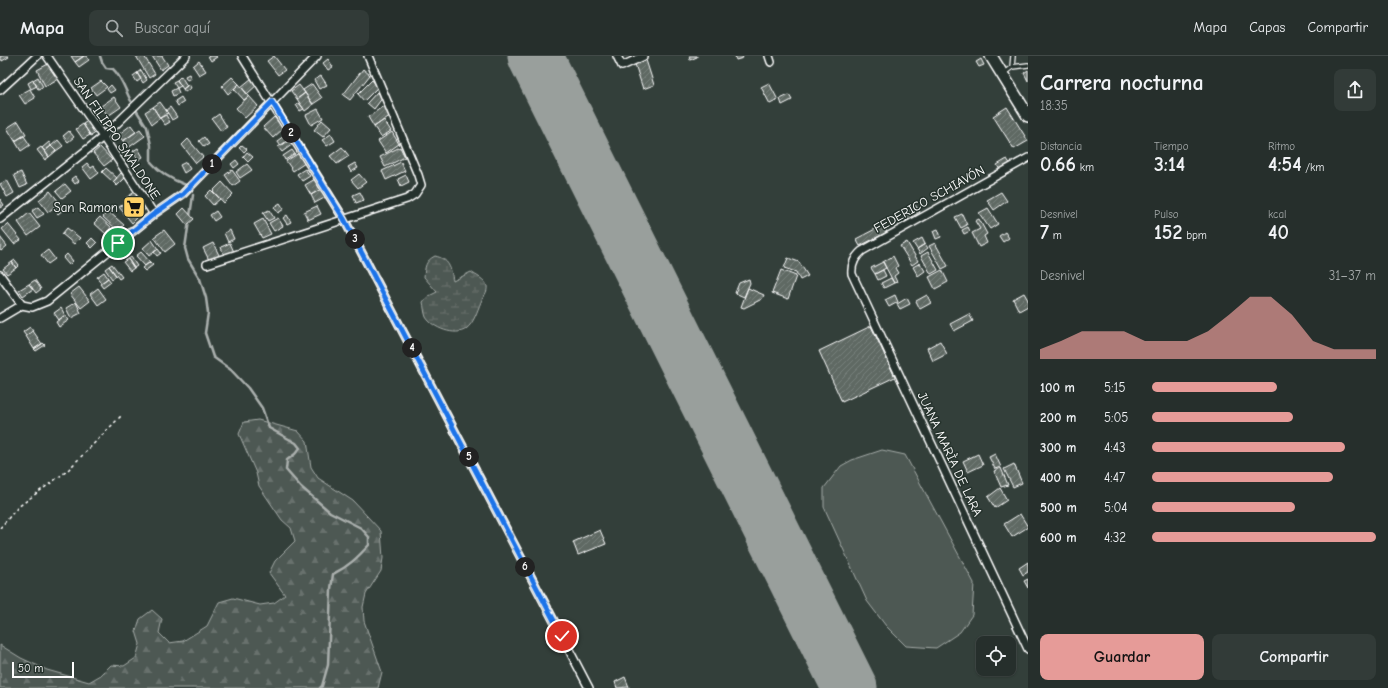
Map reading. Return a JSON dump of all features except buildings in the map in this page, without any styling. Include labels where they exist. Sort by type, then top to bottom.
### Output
[{"type":"main road","points":[[991,56],[1028,116]]},
{"type":"street","points":[[0,90],[37,56]]},
{"type":"street","name":"SAN FILIPPO SMALDONE","points":[[47,56],[154,214]]},
{"type":"street","points":[[0,219],[103,137],[186,56]]},
{"type":"street","points":[[242,56],[344,219],[589,688]]},
{"type":"street","points":[[0,318],[22,305],[32,307],[47,301],[154,214],[183,194],[317,56]]},
{"type":"street","points":[[207,264],[407,199],[415,194],[421,185],[418,175],[368,56]]},
{"type":"street","points":[[617,56],[622,66],[644,56]]},
{"type":"street","name":"FEDERICO SCHIAVÓN","points":[[852,270],[856,256],[862,251],[1028,158]]},
{"type":"street","name":"JUANA MARÌA DE LARA","points":[[852,270],[852,274],[1028,649]]},
{"type":"street","points":[[0,275],[22,305]]},
{"type":"lane","points":[[1012,67],[1013,56]]},
{"type":"lane","points":[[1003,75],[1012,67],[1028,65]]},
{"type":"path","points":[[0,528],[18,507],[66,471],[122,415]]},
{"type":"green space","points":[[435,256],[440,257],[446,262],[451,272],[453,281],[471,272],[482,280],[487,286],[486,293],[473,320],[466,329],[462,331],[451,332],[444,330],[433,325],[426,317],[423,302],[427,297],[437,292],[424,277],[425,270],[427,262]]},
{"type":"green space","points":[[258,420],[298,431],[307,441],[311,467],[318,478],[353,501],[381,531],[383,558],[381,571],[366,594],[363,607],[364,621],[382,672],[378,688],[0,688],[0,645],[21,658],[47,670],[89,682],[101,675],[111,665],[124,666],[136,658],[140,644],[136,631],[140,619],[152,610],[162,619],[159,633],[169,643],[183,641],[207,626],[219,602],[233,598],[260,605],[274,603],[285,595],[269,573],[275,561],[295,541],[291,528],[282,520],[259,486],[256,473],[239,434],[244,422]]},
{"type":"green space","points":[[882,450],[905,455],[974,583],[972,615],[960,632],[936,648],[906,646],[886,626],[867,601],[824,507],[824,488],[841,466],[852,460]]},
{"type":"waterway","points":[[100,56],[106,68],[113,69],[119,76],[131,101]]},
{"type":"waterway","points":[[136,110],[147,127],[151,145],[151,162],[167,176],[186,185]]},
{"type":"waterway","points":[[190,216],[193,195]]},
{"type":"waterway","points":[[189,221],[185,248],[188,259],[200,279],[206,298],[208,313],[205,333],[213,357],[231,370],[248,388],[262,408],[269,428],[296,443],[300,448],[287,460],[286,470],[301,487],[330,512],[361,528],[369,537],[369,545],[361,554],[348,565],[333,574],[328,665],[322,686],[320,688]]},
{"type":"runway","points":[[535,56],[850,688]]},
{"type":"place","name":"San Ramon","points":[[134,207]]},
{"type":"route","points":[[118,243],[154,214],[183,194],[272,102],[344,219],[562,636]]}]
